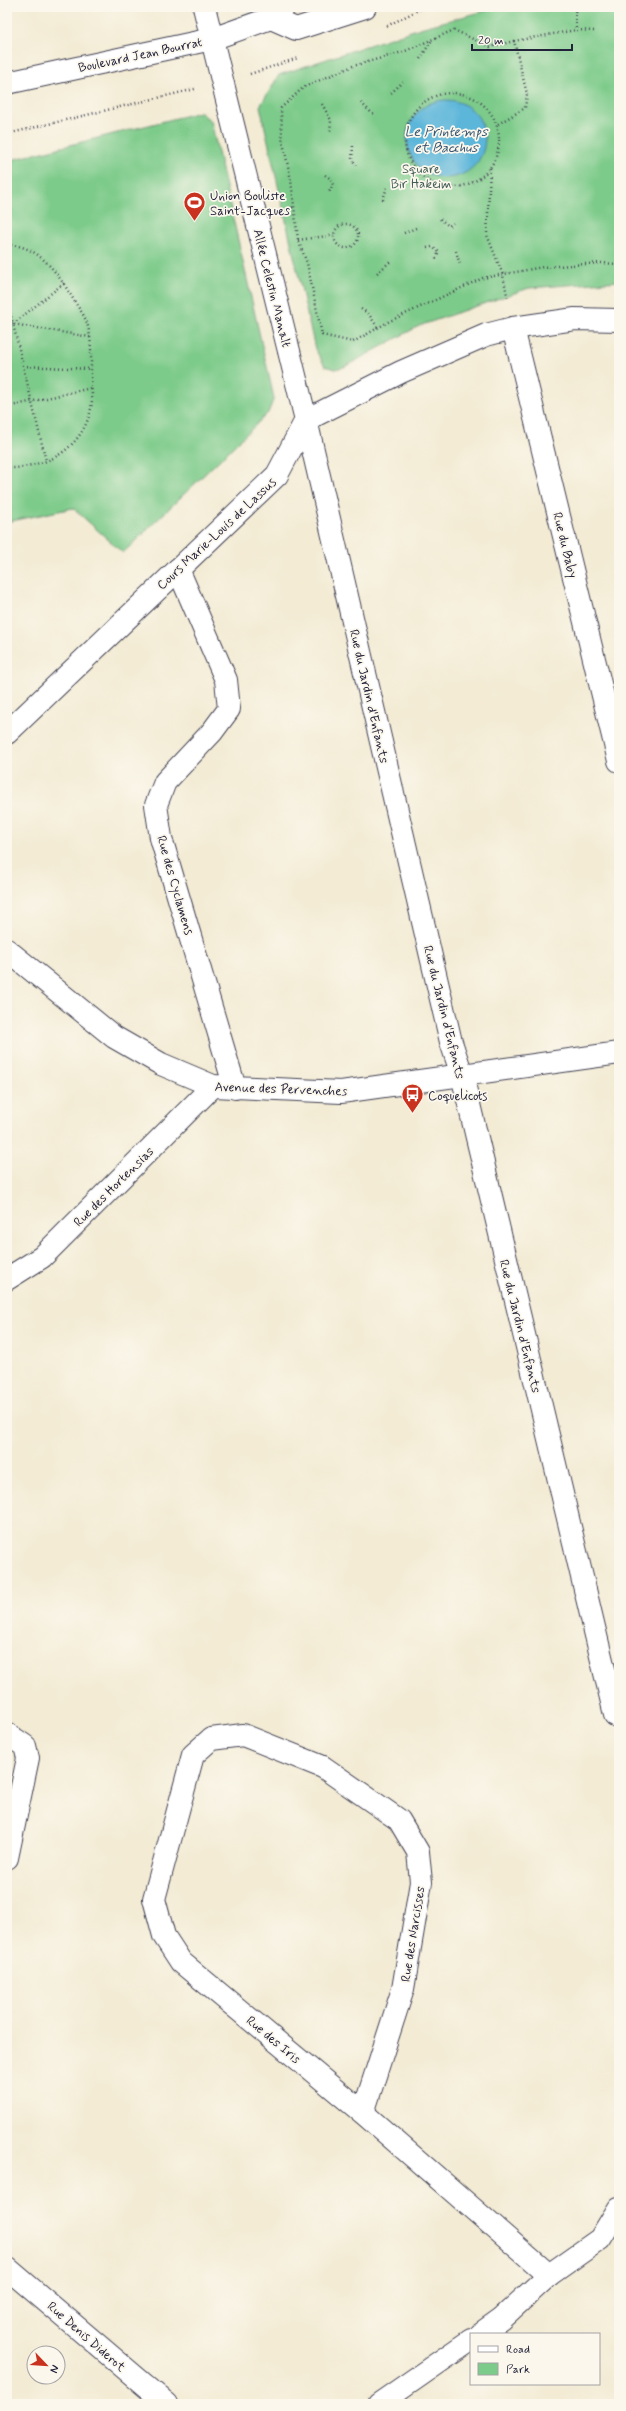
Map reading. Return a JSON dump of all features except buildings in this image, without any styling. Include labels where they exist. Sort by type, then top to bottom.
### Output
[{"type":"street","name":"Allée Celestin Manalt","points":[[204,7],[306,420]]},
{"type":"street","name":"Boulevard Jean Bourrat","points":[[7,83],[212,39],[277,13],[296,29],[365,7]]},
{"type":"street","points":[[306,420],[401,372],[486,335],[513,328],[575,318],[619,320]]},
{"type":"street","name":"Rue du Baby","points":[[513,328],[619,761]]},
{"type":"street","name":"Cours Marie-Louis de Lassus","points":[[7,733],[277,475],[306,420]]},
{"type":"street","name":"Rue du Jardin d'Enfants","points":[[306,420],[449,1034],[462,1075],[613,1708],[615,1715],[619,1717]]},
{"type":"street","name":"Rue des Cyclamens","points":[[178,569],[226,680],[229,709],[212,732],[164,782],[156,805],[161,838],[235,1088]]},
{"type":"street","name":"Avenue des Pervenches","points":[[7,950],[114,1037],[160,1064],[213,1086],[341,1092],[619,1053]]},
{"type":"street","name":"Rue des Hortensias","points":[[7,1278],[42,1257],[213,1086]]},
{"type":"street","points":[[7,1734],[25,1746],[28,1758],[7,1858]]},
{"type":"street","name":"Rue des Narcisses","points":[[211,1739],[242,1735],[323,1767],[399,1820],[418,1852],[421,1882],[404,1989],[363,2113]]},
{"type":"street","name":"Rue des Iris","points":[[211,1739],[193,1755],[154,1899],[164,1936],[181,1962],[363,2113],[549,2275]]},
{"type":"street","points":[[481,2333],[501,2319],[549,2275],[600,2239],[619,2208]]},
{"type":"street","name":"Rue Denis Diderot","points":[[7,2268],[167,2404]]},
{"type":"street","points":[[379,2404],[470,2341]]},
{"type":"path","points":[[575,7],[576,30]]},
{"type":"path","points":[[595,31],[576,30],[514,40],[490,47],[454,30],[403,52],[353,66],[304,87],[281,108],[282,138],[291,180],[298,240],[307,263],[322,335],[353,342],[378,328],[483,278],[543,267],[601,263],[619,264]]},
{"type":"path","points":[[420,59],[432,39]]},
{"type":"path","points":[[498,124],[525,108],[527,94],[514,40]]},
{"type":"path","points":[[7,134],[223,82]]},
{"type":"path","points":[[391,92],[403,82]]},
{"type":"path","points":[[490,168],[470,184],[455,188],[439,186],[425,180],[414,169],[406,156],[404,140],[406,125],[414,112],[425,101],[438,94],[454,92],[469,96],[482,103],[498,124],[499,144],[490,168],[487,236],[503,275],[513,328]]},
{"type":"path","points":[[361,103],[374,115]]},
{"type":"path","points":[[322,104],[331,120],[330,132]]},
{"type":"path","points":[[353,146],[352,159],[356,166]]},
{"type":"path","points":[[325,175],[331,179],[333,185],[328,194]]},
{"type":"path","points":[[383,200],[387,187]]},
{"type":"path","points":[[283,209],[294,207]]},
{"type":"path","points":[[440,219],[448,226],[453,223]]},
{"type":"path","points":[[343,224],[351,224],[356,229],[359,236],[356,244],[350,248],[342,248],[336,243],[334,235],[337,228],[343,224]]},
{"type":"path","points":[[404,233],[416,228]]},
{"type":"path","points":[[298,240],[334,235]]},
{"type":"path","points":[[7,245],[18,244],[37,254],[59,276],[87,322],[90,337],[92,400],[87,421],[78,437],[66,451],[46,461],[21,467],[7,467]]},
{"type":"path","points":[[427,248],[432,246],[439,252],[436,260]]},
{"type":"path","points":[[456,251],[460,265]]},
{"type":"path","points":[[377,273],[392,261]]},
{"type":"path","points":[[7,328],[64,283]]},
{"type":"path","points":[[7,301],[46,461]]},
{"type":"path","points":[[361,309],[368,314],[378,328]]},
{"type":"path","points":[[7,323],[90,337]]},
{"type":"path","points":[[23,366],[91,369]]},
{"type":"path","points":[[7,407],[91,388]]},
{"type":"green space","name":"Square Bir Hakeim","points":[[500,7],[619,7],[619,281],[529,288],[419,326],[344,367],[335,369],[325,366],[315,349],[260,106],[279,75],[420,28]]},
{"type":"green space","points":[[200,112],[211,121],[274,398],[268,413],[123,553],[73,508],[7,522],[7,161]]},
{"type":"water","name":"Le Printemps et Bacchus","points":[[446,100],[461,103],[473,112],[482,124],[485,139],[482,154],[473,166],[461,175],[446,178],[431,175],[419,166],[410,154],[407,139],[410,124],[419,112],[431,103]]},
{"type":"place","name":"Union Bouliste Saint-Jacques","points":[[195,222]]},
{"type":"place","name":"Coquelicots","points":[[412,1114]]}]
